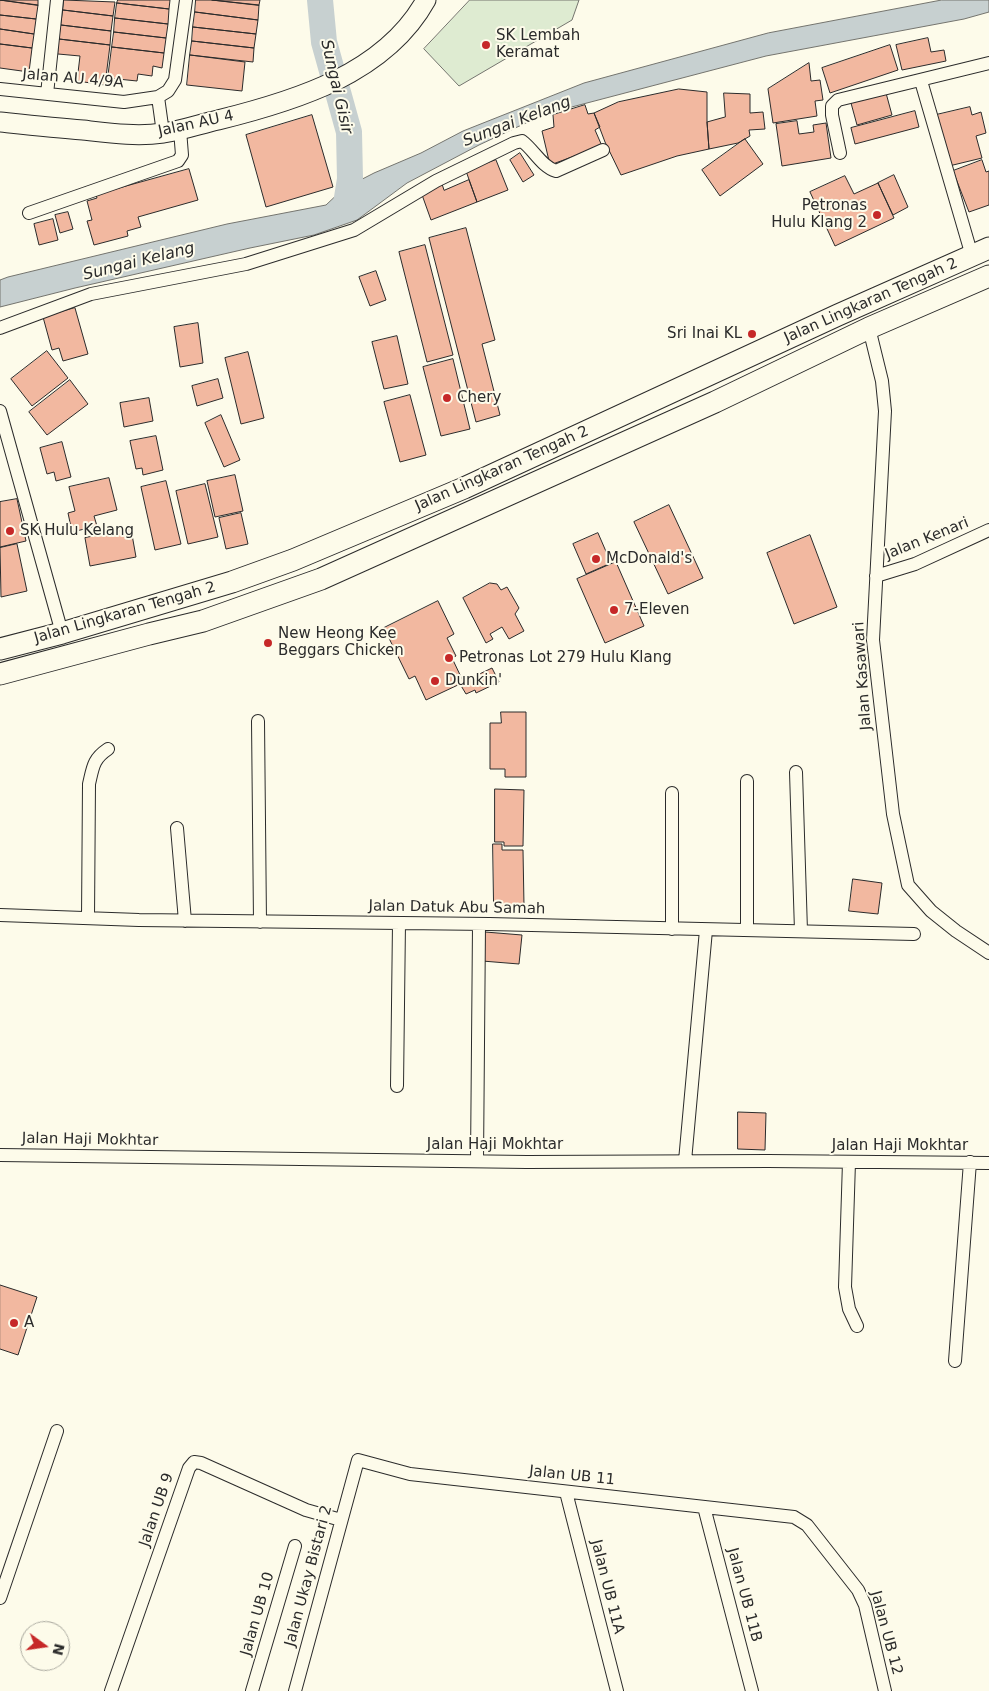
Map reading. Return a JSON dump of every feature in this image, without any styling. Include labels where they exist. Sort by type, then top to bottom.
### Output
[{"type":"highway","name":"Jalan Lingkaran Tengah 2","points":[[0,649],[232,582],[293,560],[464,488],[838,315],[980,252]]},
{"type":"highway","name":"Jalan Lingkaran Tengah 2","points":[[0,674],[203,621],[321,579],[715,402],[869,328],[989,276]]},
{"type":"main road","name":"Jalan AU 4","points":[[0,122],[116,134],[171,132],[258,110],[306,94],[345,75],[380,54],[417,16],[426,0]]},
{"type":"street","points":[[47,94],[57,0]]},
{"type":"street","points":[[29,213],[178,161],[182,155],[158,97],[168,91],[175,80],[186,0]]},
{"type":"street","points":[[840,153],[832,106],[838,100],[989,63]]},
{"type":"street","points":[[921,81],[980,252]]},
{"type":"street","name":"Jalan AU 4/9A","points":[[0,89],[124,102],[158,97]]},
{"type":"street","points":[[0,328],[91,294],[246,264],[354,230],[436,181],[514,143],[522,141],[549,169],[556,172],[603,150]]},
{"type":"street","name":"Jalan Kasawari","points":[[869,328],[882,381],[884,410],[874,650],[893,814],[908,885],[931,911],[956,931],[989,953]]},
{"type":"street","points":[[0,411],[62,632]]},
{"type":"street","name":"Jalan Kenari","points":[[876,576],[924,561],[989,530]]},
{"type":"street","points":[[258,721],[260,922]]},
{"type":"street","points":[[88,918],[89,784],[98,756],[108,749]]},
{"type":"street","points":[[796,772],[801,931]]},
{"type":"street","points":[[747,781],[747,930]]},
{"type":"street","points":[[672,793],[672,929]]},
{"type":"street","points":[[177,828],[185,921]]},
{"type":"street","name":"Jalan Datuk Abu Samah","points":[[0,915],[185,921],[399,923],[914,934]]},
{"type":"street","points":[[397,1086],[399,923]]},
{"type":"street","points":[[478,1161],[479,925]]},
{"type":"street","points":[[685,1161],[706,930]]},
{"type":"street","name":"Jalan Haji Mokhtar","points":[[0,1155],[478,1161],[989,1163]]},
{"type":"street","points":[[849,1162],[845,1287],[848,1309],[857,1326]]},
{"type":"street","points":[[955,1361],[970,1162]]},
{"type":"street","points":[[0,1598],[57,1431]]},
{"type":"street","name":"Jalan UB 11","points":[[355,1470],[358,1460],[410,1474],[794,1518]]},
{"type":"street","name":"Jalan UB 9","points":[[111,1691],[189,1468],[194,1462],[201,1463],[306,1510],[341,1520]]},
{"type":"street","name":"Jalan Ukay Bistari 2","points":[[295,1691],[355,1470]]},
{"type":"street","name":"Jalan UB 11A","points":[[566,1492],[618,1691]]},
{"type":"street","name":"Jalan UB 11B","points":[[704,1507],[752,1691]]},
{"type":"street","name":"Jalan UB 12","points":[[794,1518],[807,1525],[858,1590],[865,1605],[884,1691]]},
{"type":"street","name":"Jalan UB 10","points":[[252,1691],[295,1546]]},
{"type":"green space","points":[[470,0],[579,0],[572,20],[459,86],[424,49]]},
{"type":"water","name":"Sungai Kelang","points":[[942,0],[989,0],[989,12],[964,19],[766,56],[545,114],[479,145],[407,183],[357,220],[314,235],[75,288],[0,307],[0,280],[227,224],[326,205],[343,189],[374,173],[421,153],[463,131],[584,83],[768,33]]},
{"type":"building","points":[[0,0],[38,0],[38,5]]},
{"type":"building","points":[[0,0],[38,5],[36,19],[0,15]]},
{"type":"building","points":[[64,0],[115,2],[113,16],[63,10]]},
{"type":"building","points":[[118,0],[170,0],[169,9],[117,3]]},
{"type":"building","points":[[196,0],[259,5],[258,20],[195,12]]},
{"type":"building","points":[[212,0],[260,0],[259,5]]},
{"type":"building","points":[[117,3],[169,9],[168,24],[115,18]]},
{"type":"building","points":[[63,10],[113,16],[111,31],[61,25]]},
{"type":"building","points":[[195,12],[258,20],[256,34],[193,27]]},
{"type":"building","points":[[0,15],[36,19],[34,34],[0,29]]},
{"type":"building","points":[[115,18],[168,24],[166,38],[114,32]]},
{"type":"building","points":[[61,25],[111,31],[110,45],[59,39]]},
{"type":"building","points":[[193,27],[256,34],[254,48],[192,41]]},
{"type":"building","points":[[0,29],[34,34],[32,48],[0,44]]},
{"type":"building","points":[[114,32],[166,38],[164,53],[112,47]]},
{"type":"building","points":[[928,38],[931,52],[944,50],[946,61],[902,70],[896,45]]},
{"type":"building","points":[[59,39],[110,45],[105,85],[77,81],[80,56],[58,54]]},
{"type":"building","points":[[192,41],[254,48],[253,62],[190,55]]},
{"type":"building","points":[[0,44],[32,48],[29,72],[0,68]]},
{"type":"building","points":[[890,45],[898,70],[830,93],[822,68]]},
{"type":"building","points":[[112,47],[164,53],[162,68],[153,66],[152,76],[138,74],[137,81],[108,78]]},
{"type":"building","points":[[190,55],[245,62],[242,91],[187,85]]},
{"type":"building","points":[[809,63],[811,81],[820,80],[823,100],[815,101],[817,116],[773,123],[768,89]]},
{"type":"building","points":[[679,89],[707,92],[709,149],[677,156],[621,175],[594,113],[618,102]]},
{"type":"building","points":[[724,93],[750,94],[750,113],[763,112],[765,129],[749,130],[750,136],[738,143],[709,149],[707,122],[725,117]]},
{"type":"building","points":[[886,93],[892,115],[857,125],[851,103]]},
{"type":"building","points":[[585,105],[588,114],[594,113],[600,127],[595,130],[602,146],[550,165],[542,131],[554,127],[553,115]]},
{"type":"building","points":[[970,107],[972,115],[981,112],[986,133],[976,136],[982,158],[949,166],[936,115]]},
{"type":"building","points":[[915,111],[919,127],[855,144],[851,128]]},
{"type":"building","points":[[312,115],[333,187],[266,207],[246,135]]},
{"type":"building","points":[[797,121],[799,134],[814,132],[813,125],[826,123],[831,158],[782,166],[776,124]]},
{"type":"building","points":[[745,139],[763,164],[720,196],[702,170]]},
{"type":"building","points":[[520,153],[534,175],[523,182],[510,160]]},
{"type":"building","points":[[496,160],[508,190],[477,202],[466,171]]},
{"type":"building","points":[[982,160],[986,172],[989,171],[989,205],[969,212],[953,171]]},
{"type":"building","points":[[189,169],[198,200],[138,217],[141,227],[127,231],[128,236],[94,245],[87,221],[92,220],[87,201],[97,198],[95,192],[115,189]]},
{"type":"building","points":[[894,175],[908,207],[893,215],[878,183]]},
{"type":"building","points":[[845,176],[854,194],[878,183],[894,218],[835,246],[810,192]]},
{"type":"building","points":[[469,180],[477,202],[431,220],[421,192],[442,184],[444,190]]},
{"type":"building","points":[[68,212],[73,229],[60,233],[55,215]]},
{"type":"building","points":[[53,219],[58,240],[39,245],[34,224]]},
{"type":"building","points":[[466,228],[495,340],[482,344],[500,415],[476,422],[429,238]]},
{"type":"building","points":[[425,245],[453,355],[427,362],[399,252]]},
{"type":"building","points":[[376,271],[386,300],[370,306],[359,277]]},
{"type":"building","points":[[75,308],[88,354],[63,361],[59,348],[52,350],[43,317]]},
{"type":"building","points":[[198,323],[203,363],[180,367],[174,327]]},
{"type":"building","points":[[397,336],[408,384],[384,389],[372,342]]},
{"type":"building","points":[[47,351],[68,378],[32,406],[11,379]]},
{"type":"building","points":[[248,352],[264,418],[241,424],[225,358]]},
{"type":"building","name":"Chery","points":[[453,359],[470,429],[441,436],[423,367]]},
{"type":"building","points":[[218,379],[223,398],[197,406],[192,386]]},
{"type":"building","points":[[70,380],[88,404],[47,435],[29,412]]},
{"type":"building","points":[[410,395],[426,455],[400,462],[384,402]]},
{"type":"building","points":[[149,398],[153,421],[124,427],[120,403]]},
{"type":"building","points":[[221,415],[240,460],[224,467],[205,423]]},
{"type":"building","points":[[156,436],[163,470],[143,475],[142,468],[136,469],[130,441]]},
{"type":"building","points":[[62,442],[71,477],[56,481],[54,472],[47,474],[40,448]]},
{"type":"building","points":[[235,475],[243,511],[215,517],[207,481]]},
{"type":"building","points":[[109,478],[117,510],[94,516],[97,526],[72,532],[68,513],[75,511],[69,487]]},
{"type":"building","points":[[166,481],[181,544],[155,550],[141,487]]},
{"type":"building","points":[[205,484],[218,537],[188,544],[176,491]]},
{"type":"building","points":[[17,499],[26,541],[0,547],[0,502]]},
{"type":"building","points":[[669,505],[703,578],[668,594],[634,522]]},
{"type":"building","points":[[241,513],[248,544],[226,549],[219,518]]},
{"type":"building","points":[[131,529],[136,557],[90,566],[85,538]]},
{"type":"building","points":[[598,533],[611,563],[586,574],[573,544]]},
{"type":"building","points":[[810,535],[837,607],[794,624],[767,553]]},
{"type":"building","points":[[17,544],[27,591],[1,597],[0,548]]},
{"type":"building","points":[[616,562],[644,626],[605,643],[577,579]]},
{"type":"building","points":[[490,583],[497,584],[501,590],[507,587],[519,608],[515,614],[524,631],[509,639],[502,627],[490,634],[493,639],[486,643],[463,598]]},
{"type":"building","points":[[438,601],[454,634],[447,638],[456,656],[452,658],[462,679],[468,676],[469,679],[492,668],[499,682],[476,693],[475,690],[466,694],[460,684],[426,700],[415,676],[409,679],[384,628]]},
{"type":"building","points":[[501,712],[526,712],[526,777],[505,777],[505,769],[490,769],[490,723],[501,723]]},
{"type":"building","points":[[495,789],[524,790],[523,846],[504,846],[504,842],[495,842]]},
{"type":"building","points":[[493,844],[502,844],[502,850],[523,850],[524,906],[494,907]]},
{"type":"building","points":[[853,879],[882,883],[878,914],[849,911]]},
{"type":"building","points":[[485,932],[522,935],[519,964],[482,961]]},
{"type":"building","points":[[738,1112],[766,1113],[765,1150],[738,1149]]},
{"type":"building","name":"A","points":[[0,1285],[37,1297],[18,1355],[0,1349]]},
{"type":"waterway","name":"Sungai Gisir","points":[[320,0],[324,42],[349,132],[350,179],[346,204]]},
{"type":"place","name":"SK Lembah Keramat","points":[[486,45]]},
{"type":"place","name":"Petronas Hulu Klang 2","points":[[877,215]]},
{"type":"place","name":"Sri Inai KL","points":[[752,334]]},
{"type":"place","name":"Chery","points":[[447,398]]},
{"type":"place","name":"SK Hulu Kelang","points":[[10,531]]},
{"type":"place","name":"McDonald's","points":[[596,559]]},
{"type":"place","name":"7-Eleven","points":[[614,610]]},
{"type":"place","name":"New Heong Kee Beggars Chicken","points":[[268,643]]},
{"type":"place","name":"Petronas Lot 279 Hulu Klang","points":[[449,658]]},
{"type":"place","name":"Dunkin'","points":[[435,681]]},
{"type":"place","name":"A","points":[[14,1323]]}]
